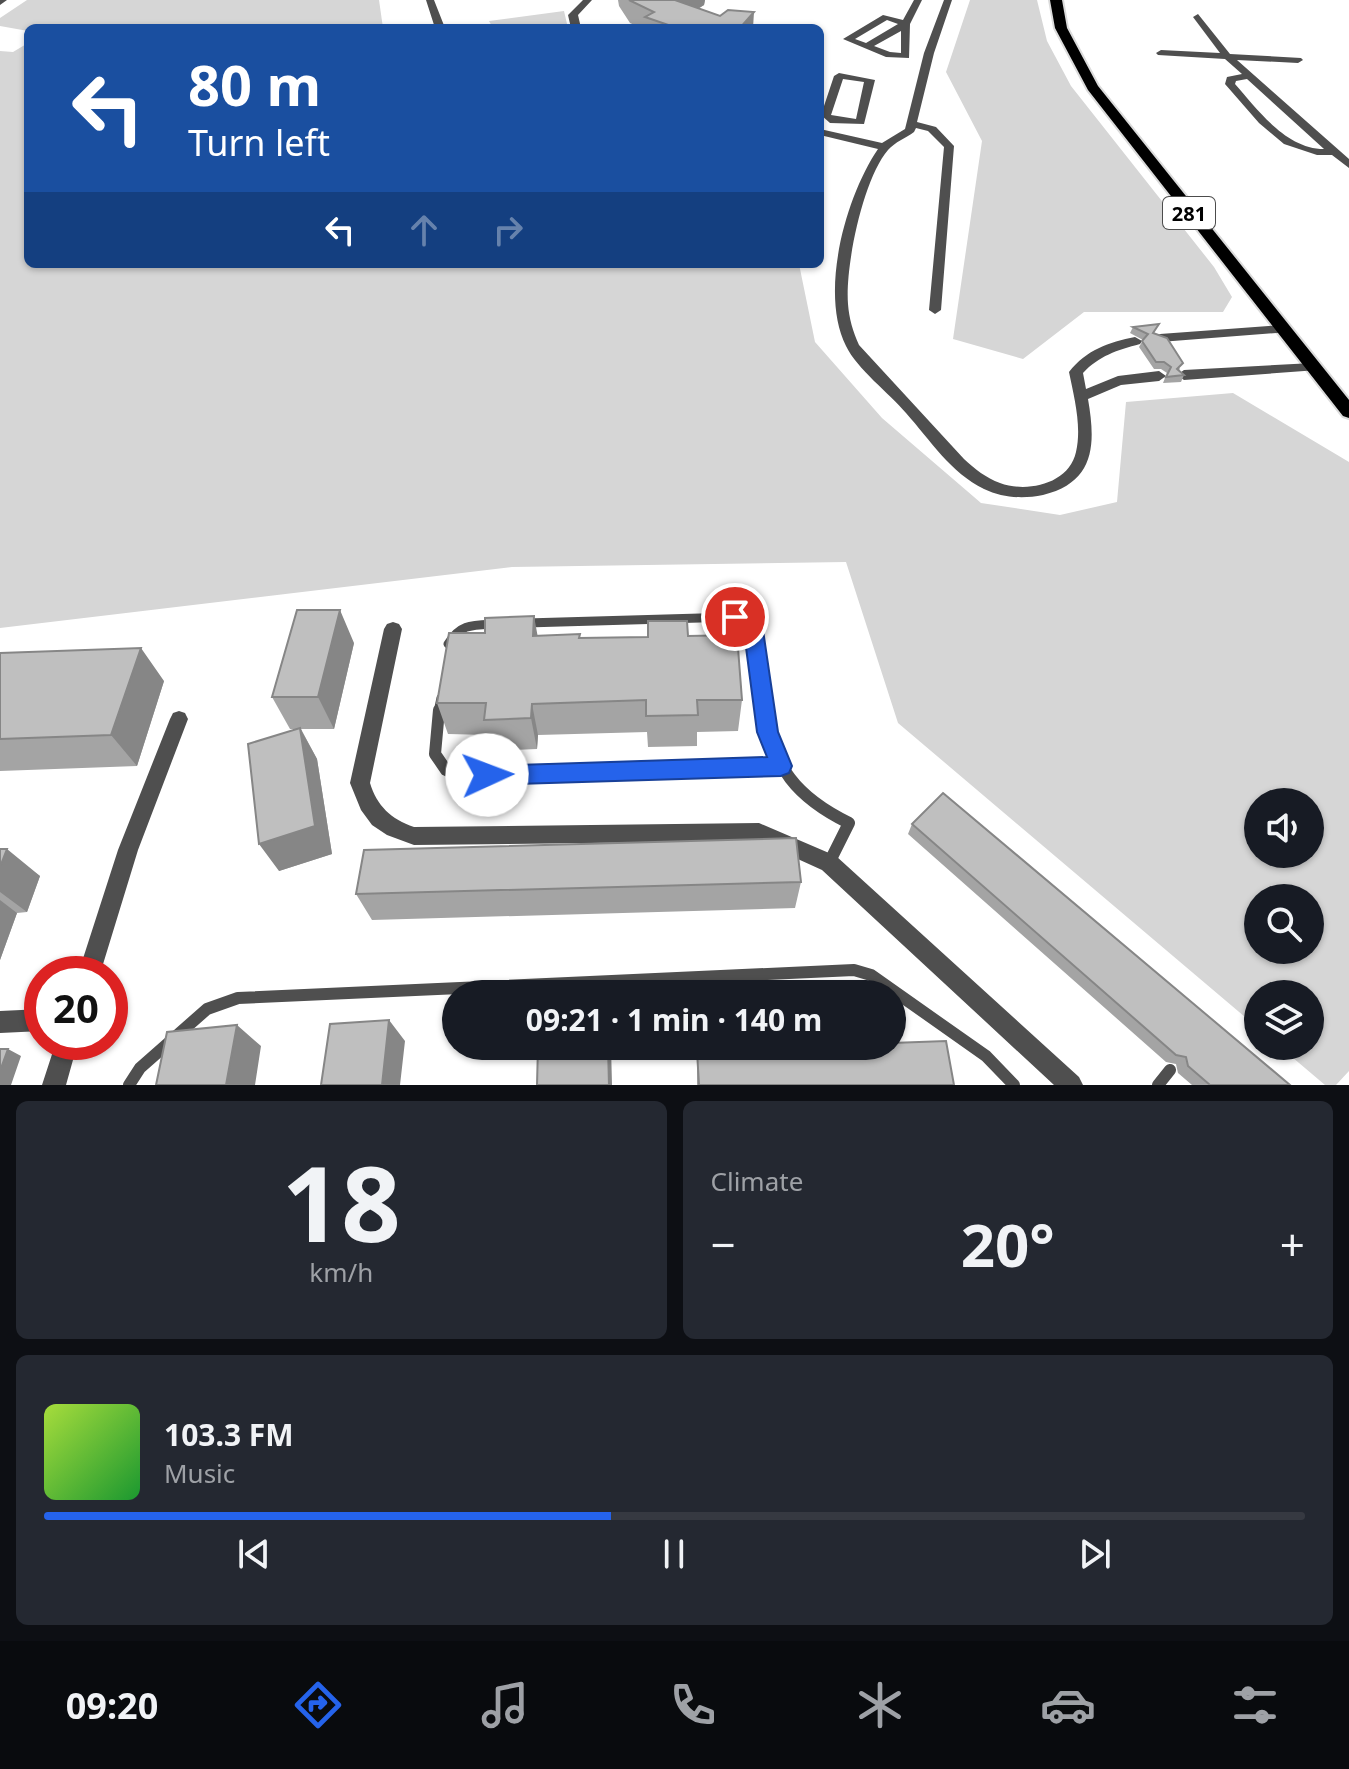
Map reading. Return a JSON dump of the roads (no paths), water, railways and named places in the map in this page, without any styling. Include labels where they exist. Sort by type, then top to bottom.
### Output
[{"type":"main road","name":"281","points":[[1056,0],[1061,28],[1092,87],[1174,195],[1349,412]]},
{"type":"street","points":[[430,0],[439,24]]},
{"type":"street","points":[[575,24],[573,15],[588,0]]},
{"type":"street","points":[[905,24],[886,17],[848,39],[897,57],[906,56],[905,24],[918,0]]},
{"type":"street","points":[[948,0],[930,48],[910,130],[884,147],[864,186],[849,235],[840,296],[844,325],[853,347],[965,472],[994,488],[1025,493],[1067,481],[1077,472],[1084,460],[1081,397],[1076,372],[1089,357],[1108,347],[1135,341]]},
{"type":"street","points":[[1198,17],[1227,56],[1349,165]]},
{"type":"street","points":[[866,47],[905,24]]},
{"type":"street","points":[[905,44],[930,48]]},
{"type":"street","points":[[1161,53],[1298,60]]},
{"type":"street","points":[[839,76],[870,80],[860,122],[830,120],[824,108],[839,76]]},
{"type":"street","points":[[1249,76],[1231,79],[1230,84],[1259,117],[1299,149],[1317,154],[1333,152]]},
{"type":"street","points":[[912,124],[932,129],[949,146],[935,310]]},
{"type":"street","points":[[824,133],[884,147]]},
{"type":"street","points":[[1160,338],[1284,329]]},
{"type":"street","points":[[1184,375],[1313,367]]},
{"type":"street","points":[[1081,397],[1118,381],[1159,376]]},
{"type":"street","points":[[393,629],[360,783],[365,801],[375,818],[391,829],[414,836],[759,832],[829,863],[1071,1085]]},
{"type":"street","points":[[95,956],[128,850],[179,719]]},
{"type":"street","points":[[0,1022],[24,1021]]},
{"type":"street","points":[[54,1085],[62,1060]]},
{"type":"lane","points":[[447,653],[449,638],[457,629],[468,625],[735,617],[747,621],[753,630],[767,732],[781,766],[790,781],[812,803],[849,823],[829,863]]},
{"type":"lane","points":[[443,682],[433,756],[441,771],[458,776],[781,766]]},
{"type":"lane","points":[[129,1085],[140,1068],[207,1009],[238,998],[854,970],[871,975],[986,1056],[1014,1085]]},
{"type":"lane","points":[[1158,1085],[1170,1070]]}]
